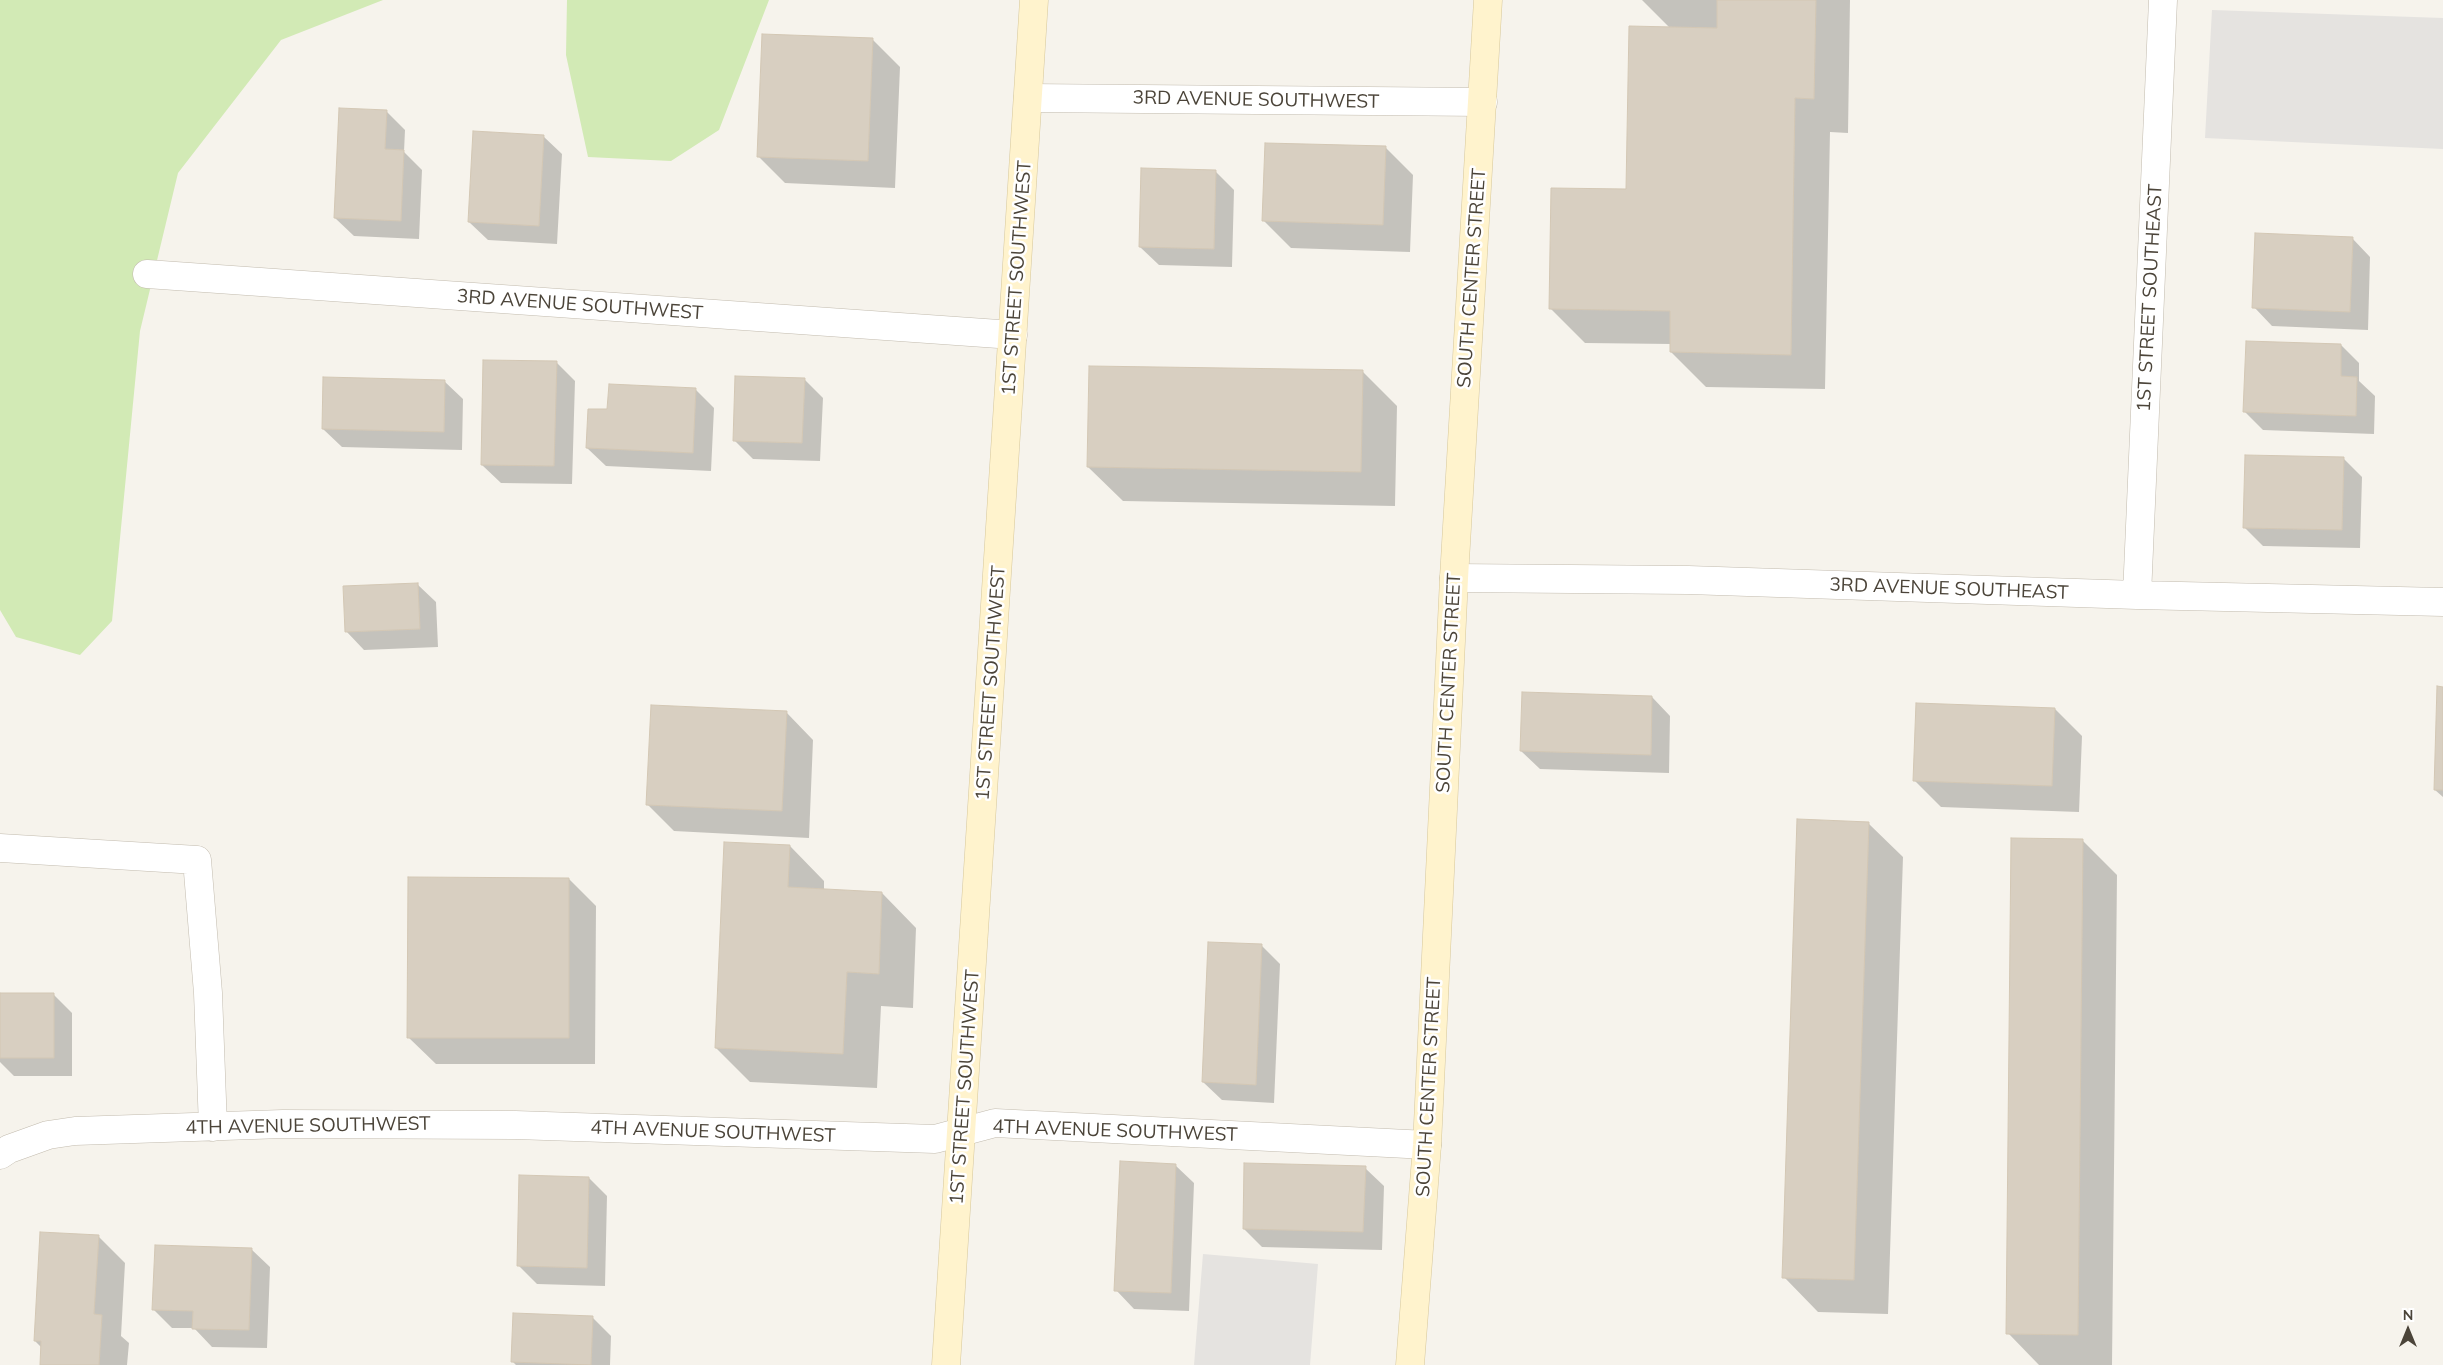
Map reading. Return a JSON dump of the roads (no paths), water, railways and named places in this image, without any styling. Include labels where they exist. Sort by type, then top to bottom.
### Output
[{"type":"street","name":"1ST STREET SOUTHWEST","points":[[946,1365],[1034,0]]},
{"type":"street","name":"SOUTH CENTER STREET","points":[[1410,1365],[1427,1145],[1454,578],[1488,0]]},
{"type":"street","name":"1ST STREET SOUTHEAST","points":[[2137,595],[2163,0]]},
{"type":"street","name":"3RD AVENUE SOUTHWEST","points":[[1028,98],[1483,102]]},
{"type":"street","name":"3RD AVENUE SOUTHWEST","points":[[147,274],[1013,335]]},
{"type":"street","name":"3RD AVENUE SOUTHEAST","points":[[1454,578],[1688,580],[2137,595],[2443,602]]},
{"type":"street","points":[[0,848],[198,860],[208,993],[213,1127]]},
{"type":"street","name":"4TH AVENUE SOUTHWEST","points":[[0,1155],[9,1149],[48,1135],[75,1131],[283,1124],[515,1125],[935,1140],[995,1123],[1427,1145]]}]
